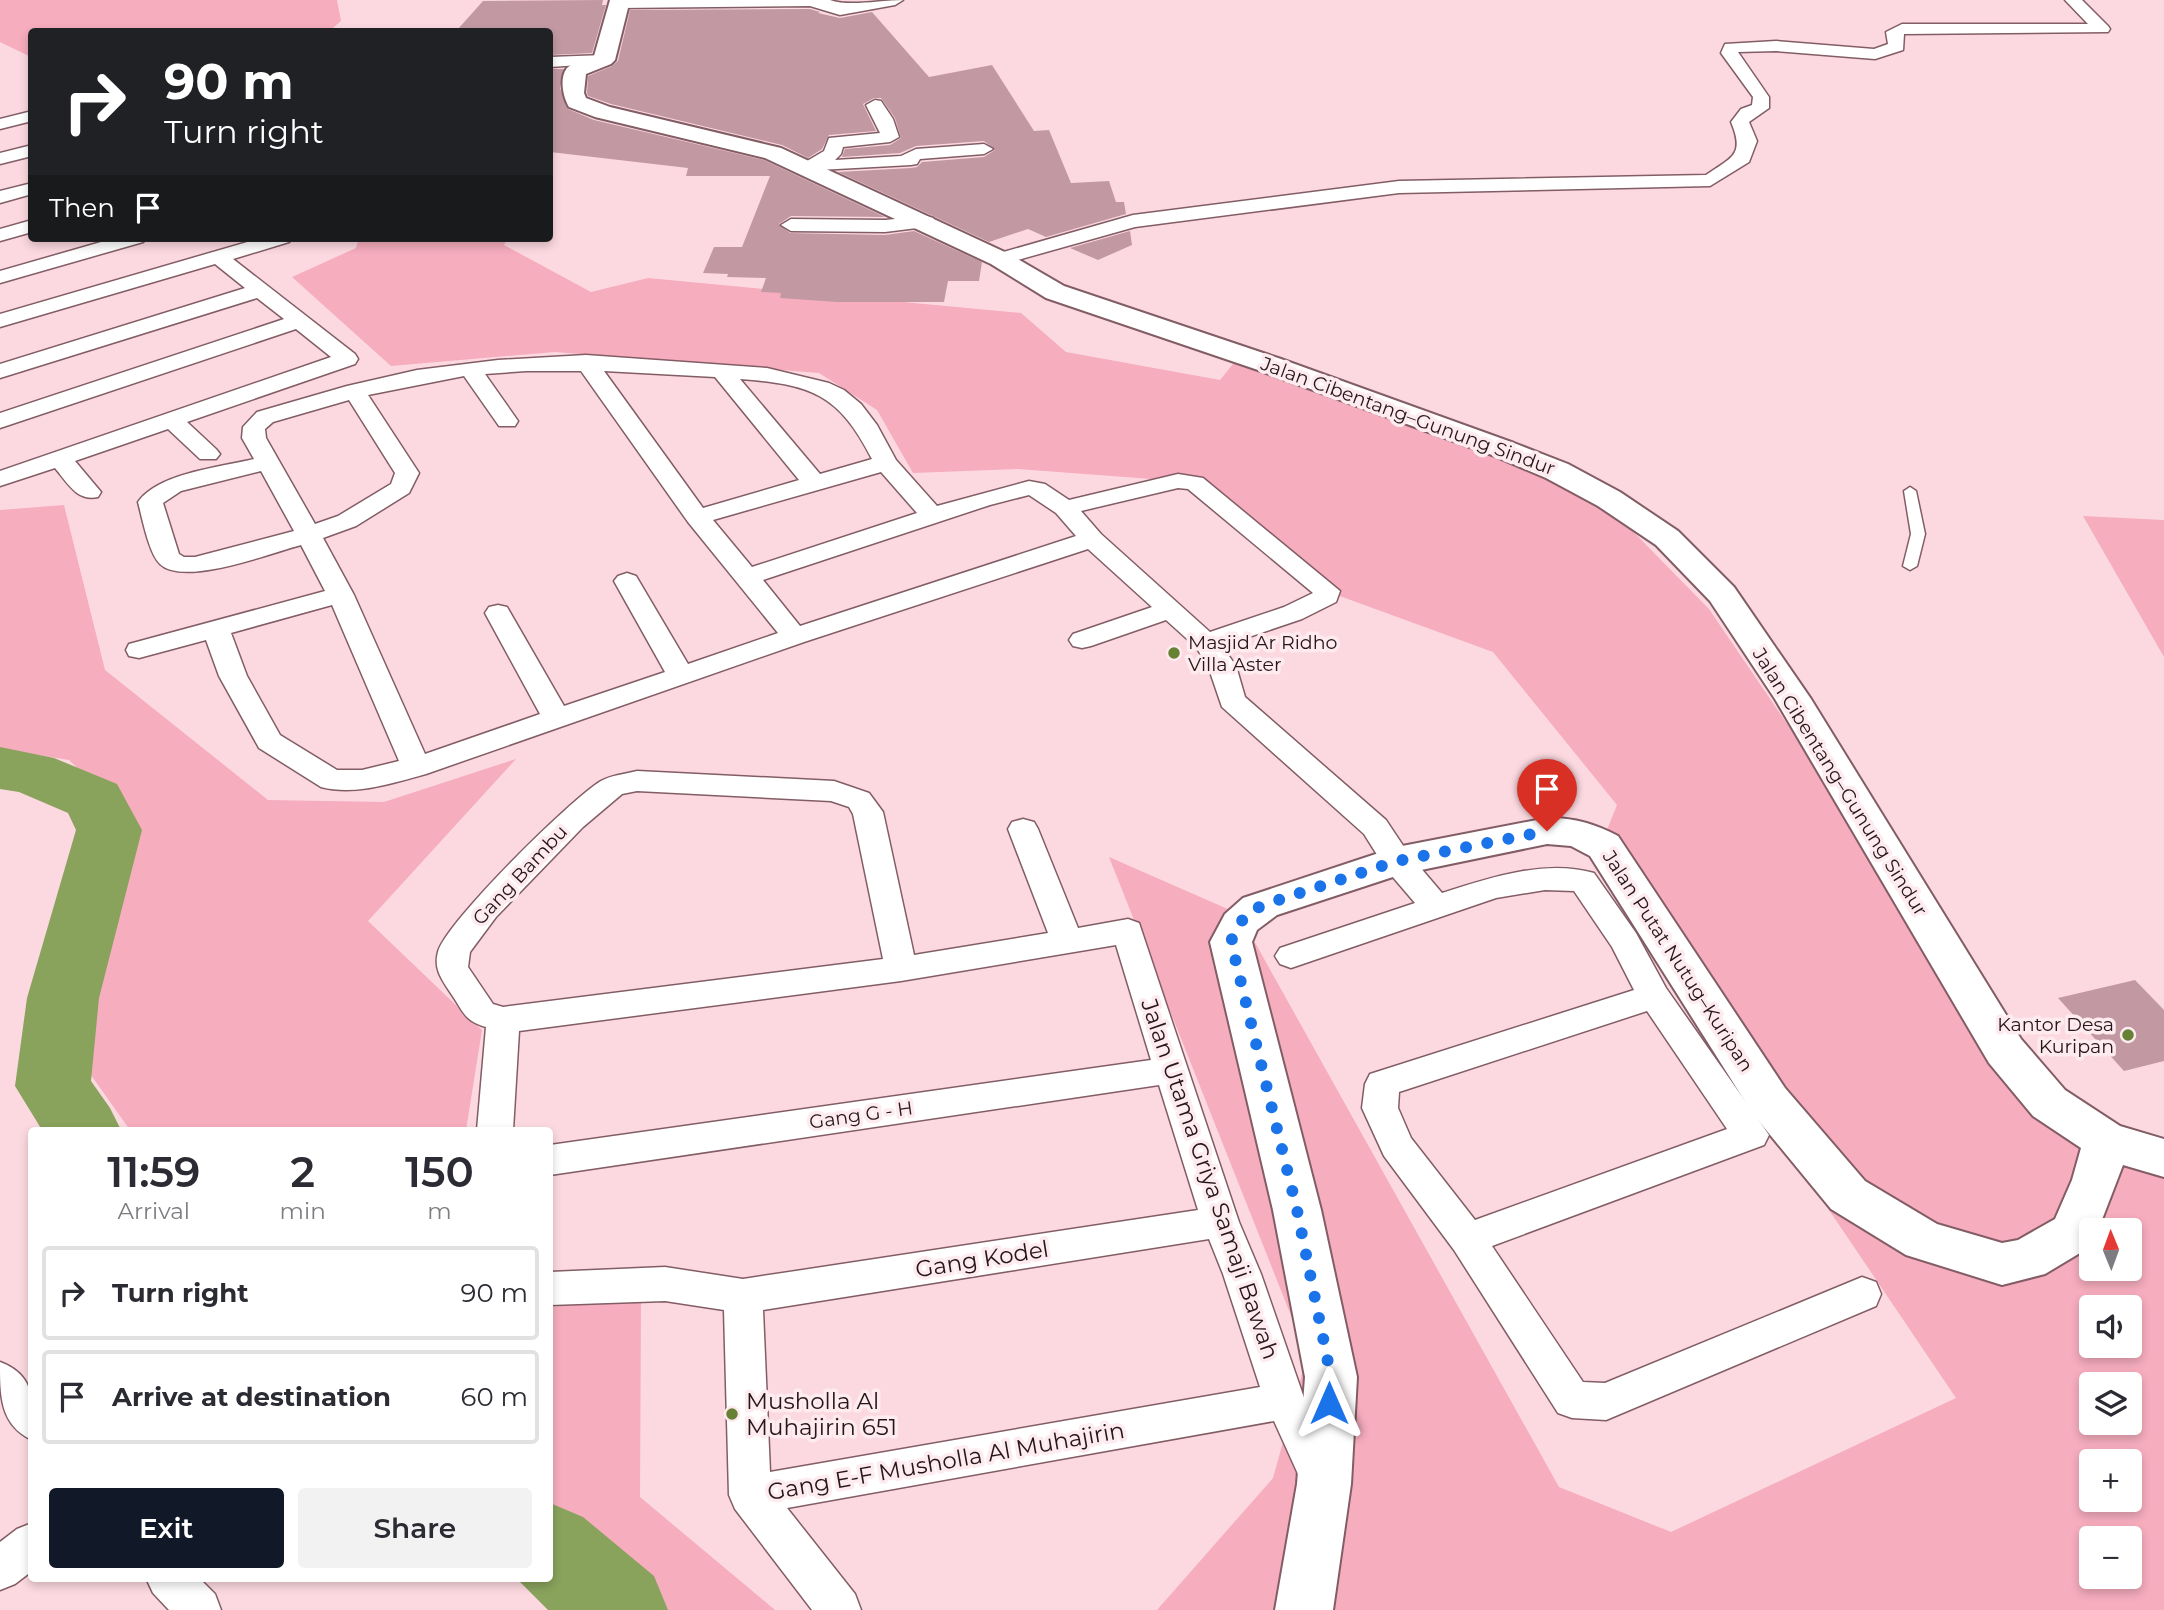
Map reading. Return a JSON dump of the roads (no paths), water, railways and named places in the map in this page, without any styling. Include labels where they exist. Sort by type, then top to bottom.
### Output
[{"type":"street","points":[[619,1],[810,1],[828,4],[840,10],[895,0]]},
{"type":"street","points":[[1000,259],[1133,220],[1256,207],[1399,187],[1710,180],[1743,158],[1748,141],[1740,122],[1747,113],[1760,108],[1761,97],[1729,53],[1731,47],[1776,46],[1875,54],[1897,47],[1894,32],[1902,29],[2102,29],[2073,0]]},
{"type":"street","name":"Jalan Cibentang–Gunung Sindur","points":[[619,1],[570,67],[573,93],[578,103],[603,112],[773,153],[926,222],[1000,259],[1055,292],[1271,365],[1558,471],[1609,499],[1667,538],[1721,594],[1793,699],[2005,1051],[2049,1103],[2106,1141],[2164,1158]]},
{"type":"street","points":[[806,167],[832,154],[835,142],[890,137],[876,105]]},
{"type":"street","points":[[0,124],[28,117]]},
{"type":"street","points":[[806,167],[911,160],[910,156],[916,154],[984,149]]},
{"type":"street","points":[[0,159],[28,151]]},
{"type":"street","points":[[0,197],[28,189]]},
{"type":"street","points":[[791,225],[885,226],[926,222]]},
{"type":"street","points":[[0,235],[28,227]]},
{"type":"street","points":[[0,277],[122,242]]},
{"type":"street","points":[[0,321],[269,242]]},
{"type":"street","points":[[0,480],[347,359],[219,257]]},
{"type":"street","points":[[0,371],[260,290]]},
{"type":"street","points":[[0,421],[300,321]]},
{"type":"street","points":[[586,362],[696,517],[795,636]]},
{"type":"street","points":[[416,767],[385,685],[341,595],[254,438],[254,427],[265,418],[425,373],[521,363],[586,362],[722,371],[803,383],[836,395],[863,419],[886,463],[933,517]]},
{"type":"street","points":[[470,369],[507,421]]},
{"type":"street","points":[[722,371],[814,483]]},
{"type":"street","points":[[269,462],[173,486],[159,493],[150,502],[168,558],[178,565],[195,565],[309,535],[347,521],[401,488],[407,473],[355,391]]},
{"type":"street","points":[[172,420],[208,453]]},
{"type":"street","points":[[60,458],[89,492]]},
{"type":"street","points":[[696,517],[886,463]]},
{"type":"street","points":[[1065,508],[1178,481],[1195,483],[1327,590],[1327,596],[1293,613],[1206,642]]},
{"type":"street","points":[[748,577],[933,517],[1029,488],[1036,489],[1065,508],[1092,539],[1206,642],[1222,666],[1231,701],[1375,827],[1397,861],[1436,906]]},
{"type":"street","points":[[216,630],[233,676],[269,741],[331,780],[362,780],[416,767],[795,636],[1092,539]]},
{"type":"street","points":[[627,581],[681,676]]},
{"type":"street","points":[[139,650],[341,595]]},
{"type":"street","points":[[1082,640],[1170,610]]},
{"type":"street","points":[[498,613],[556,718]]},
{"type":"street","name":"Gang Bambu","points":[[503,1020],[481,1013],[452,968],[454,950],[485,909],[572,820],[612,787],[637,781],[834,791],[859,800],[868,812],[901,969]]},
{"type":"street","points":[[495,1127],[503,1020],[901,969],[1066,939],[1023,830]]},
{"type":"street","name":"Jalan Putat Nutug–Kuripan","points":[[1304,1610],[1324,1484],[1331,1377],[1297,1210],[1231,942],[1236,927],[1248,913],[1263,905],[1397,861],[1547,831],[1567,830],[1586,835],[1604,846],[1769,1101],[1848,1195],[1923,1240],[2002,1264],[2028,1259],[2073,1233],[2096,1180],[2106,1141]]},
{"type":"street","points":[[1291,956],[1493,888],[1545,879],[1583,881],[1625,941],[1654,996],[1751,1135],[1467,1239]]},
{"type":"street","name":"Jalan Utama Griya Samaji Bawah","points":[[1066,939],[1128,931],[1220,1222],[1242,1274],[1285,1401],[1324,1484]]},
{"type":"street","points":[[1654,996],[1382,1084],[1380,1108],[1397,1146],[1467,1239],[1572,1400],[1606,1402],[1862,1294]]},
{"type":"street","name":"Gang G - H","points":[[553,1160],[1172,1070]]},
{"type":"street","name":"Gang Kodel","points":[[553,1288],[665,1284],[743,1297],[1220,1222]]},
{"type":"street","points":[[743,1297],[750,1495]]},
{"type":"street","points":[[0,1380],[28,1416]]},
{"type":"street","name":"Gang E-F Musholla Al Muhajirin","points":[[839,1610],[750,1495],[1285,1401]]},
{"type":"street","points":[[0,1569],[28,1547]]},
{"type":"street","points":[[172,1582],[199,1610]]},
{"type":"lane","points":[[1910,491],[1918,534],[1910,566]]},
{"type":"waterway","points":[[0,768],[32,773],[94,799],[109,830],[63,998],[53,1086],[81,1127]]},
{"type":"waterway","points":[[553,1552],[620,1610]]},
{"type":"place","name":"Masjid Ar Ridho Villa Aster","points":[[1174,653]]},
{"type":"place","name":"Kantor Desa Kuripan","points":[[2128,1035]]},
{"type":"place","name":"Musholla Al Muhajirin 651","points":[[732,1414]]}]
